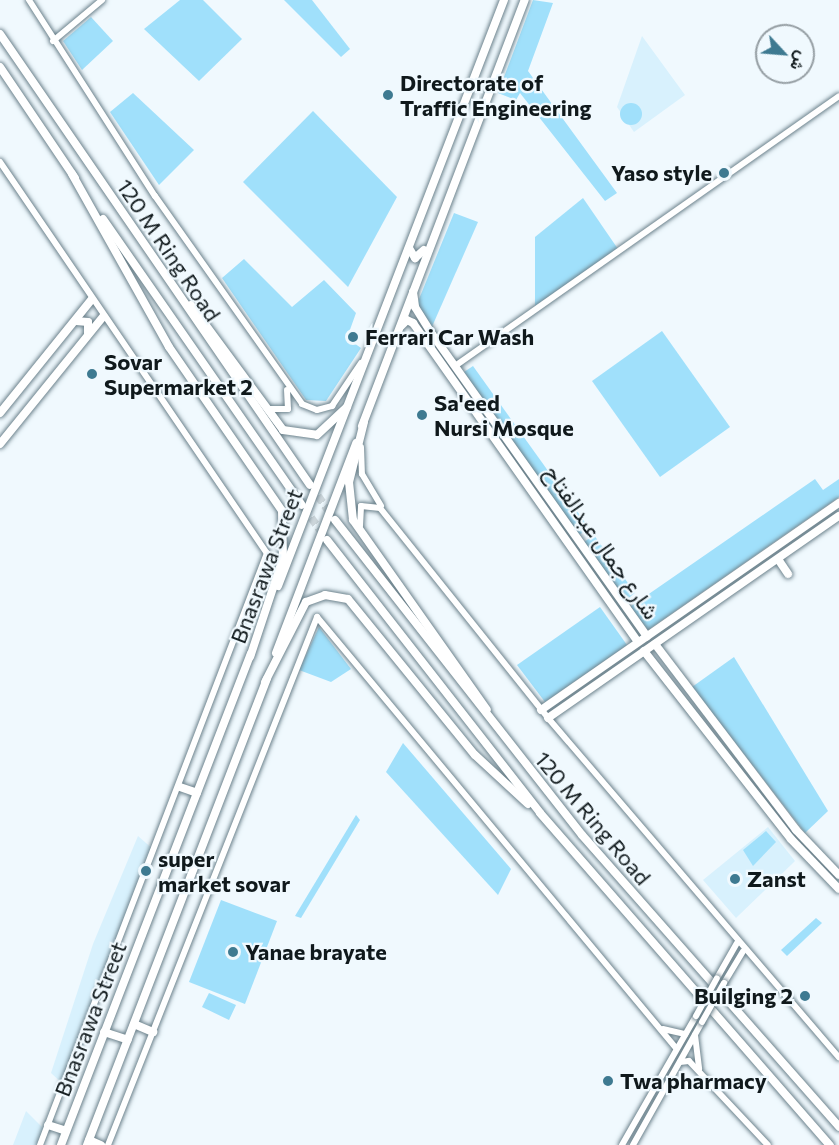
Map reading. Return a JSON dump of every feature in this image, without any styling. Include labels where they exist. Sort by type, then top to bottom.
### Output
[{"type":"highway","name":"120 M Ring Road","points":[[0,34],[310,485]]},
{"type":"highway","name":"120 M Ring Road","points":[[0,67],[302,505]]},
{"type":"highway","points":[[71,139],[278,426],[294,435],[321,433],[347,407]]},
{"type":"highway","points":[[72,174],[169,347],[282,511],[283,558],[250,657]]},
{"type":"highway","points":[[363,422],[349,482],[350,509],[388,571],[582,835]]},
{"type":"highway","name":"120 M Ring Road","points":[[335,519],[582,835],[839,1127]]},
{"type":"highway","name":"120 M Ring Road","points":[[327,540],[540,813],[830,1145]]},
{"type":"highway","points":[[266,682],[306,602],[325,595],[348,599],[475,755],[540,813]]},
{"type":"main road","name":"Bnasrawa Street","points":[[61,1145],[504,0]]},
{"type":"main road","name":"Bnasrawa Street","points":[[88,1142],[266,682],[395,335],[525,0]]},
{"type":"main road","points":[[409,247],[411,256],[420,257],[436,228]]},
{"type":"main road","name":"شارع جمال عبدالفتاح","points":[[413,288],[418,312],[647,636]]},
{"type":"main road","points":[[0,414],[92,299]]},
{"type":"main road","points":[[395,335],[418,312]]},
{"type":"main road","points":[[0,444],[103,317]]},
{"type":"main road","name":"شارع جمال عبدالفتاح","points":[[409,320],[638,642]]},
{"type":"main road","points":[[73,323],[88,322],[87,336]]},
{"type":"main road","points":[[521,476],[529,471]]},
{"type":"main road","points":[[541,710],[839,503]]},
{"type":"main road","points":[[821,515],[827,525]]},
{"type":"main road","points":[[548,718],[839,516]]},
{"type":"main road","points":[[778,559],[788,574]]},
{"type":"main road","points":[[654,644],[796,830],[839,875]]},
{"type":"main road","points":[[644,651],[791,839],[839,889]]},
{"type":"main road","points":[[180,787],[197,794]]},
{"type":"main road","points":[[134,1024],[153,1032]]},
{"type":"main road","points":[[105,1032],[128,1040]]},
{"type":"main road","points":[[48,1125],[66,1131]]},
{"type":"main road","points":[[88,1142],[101,1145]]},
{"type":"street","points":[[29,0],[53,41],[275,369],[302,404],[322,410],[341,397],[369,352]]},
{"type":"street","points":[[53,41],[102,0]]},
{"type":"street","points":[[455,366],[839,96]]},
{"type":"street","points":[[0,162],[103,317],[267,553],[180,787],[40,1145]]},
{"type":"street","points":[[244,380],[269,408],[281,413],[291,398],[275,369]]},
{"type":"street","points":[[373,397],[361,449],[362,474],[399,531]]},
{"type":"street","points":[[388,571],[358,511],[365,504],[376,504],[541,710],[743,951],[839,1057]]},
{"type":"street","points":[[108,1145],[317,617],[676,1048]]},
{"type":"street","points":[[622,1145],[737,943]]},
{"type":"street","points":[[633,1145],[743,951]]},
{"type":"street","points":[[660,1027],[685,1034]]},
{"type":"street","points":[[696,1032],[701,1073]]},
{"type":"street","points":[[678,1064],[687,1060],[768,1145]]},
{"type":"shaded area","points":[[180,0],[203,0],[242,39],[199,81],[144,29]]},
{"type":"shaded area","points":[[284,0],[312,0],[350,49],[341,57]]},
{"type":"shaded area","points":[[533,0],[553,3],[528,71],[617,193],[605,201],[520,93],[516,100],[498,93]]},
{"type":"shaded area","points":[[91,17],[113,41],[82,70],[63,41]]},
{"type":"shaded area","points":[[642,36],[685,95],[634,132],[617,107]]},
{"type":"shaded area","points":[[133,93],[194,150],[159,185],[110,112]]},
{"type":"shaded area","points":[[631,103],[639,106],[642,114],[639,122],[631,125],[623,122],[620,114],[623,106]]},
{"type":"shaded area","points":[[313,111],[397,197],[348,287],[243,182]]},
{"type":"shaded area","points":[[583,198],[618,249],[535,306],[535,237]]},
{"type":"shaded area","points":[[454,213],[478,222],[431,329],[417,304]]},
{"type":"shaded area","points":[[244,259],[292,307],[324,280],[356,313],[347,338],[361,348],[326,401],[306,400],[222,278]]},
{"type":"shaded area","points":[[662,331],[730,427],[660,477],[592,381]]},
{"type":"shaded area","points":[[473,366],[589,528],[579,535],[464,372]]},
{"type":"shaded area","points":[[815,479],[823,490],[839,479],[839,497],[648,630],[630,607]]},
{"type":"shaded area","points":[[594,535],[635,593],[626,600],[584,542]]},
{"type":"shaded area","points":[[600,607],[627,645],[545,702],[517,665]]},
{"type":"shaded area","points":[[319,627],[351,669],[331,682],[299,670]]},
{"type":"shaded area","points":[[734,657],[828,811],[805,833],[692,687]]},
{"type":"shaded area","points":[[403,743],[511,869],[498,895],[386,772]]},
{"type":"shaded area","points":[[356,815],[360,820],[301,918],[295,916]]},
{"type":"shaded area","points":[[768,827],[795,861],[736,918],[703,880]]},
{"type":"shaded area","points":[[766,831],[776,842],[753,866],[743,850]]},
{"type":"shaded area","points":[[138,836],[154,850],[64,1085],[51,1073],[93,944]]},
{"type":"shaded area","name":"Yanae brayate","points":[[221,900],[277,921],[245,1004],[189,982]]},
{"type":"shaded area","points":[[816,918],[822,923],[787,956],[781,950]]},
{"type":"shaded area","points":[[209,993],[236,1005],[229,1020],[202,1007]]},
{"type":"shaded area","points":[[26,1111],[46,1131],[40,1145],[13,1145]]},
{"type":"tunnel","points":[[311,486],[333,517]]},
{"type":"tunnel","points":[[304,508],[325,537]]},
{"type":"place","name":"Directorate of Traffic Engineering","points":[[388,95]]},
{"type":"place","name":"Yaso style","points":[[724,173]]},
{"type":"place","name":"Ferrari Car Wash","points":[[353,337]]},
{"type":"place","name":"Sovar Supermarket 2","points":[[92,374]]},
{"type":"place","name":"Sa'eed Nursi Mosque","points":[[422,415]]},
{"type":"place","name":"super market sovar","points":[[146,871]]},
{"type":"place","name":"Zanst","points":[[735,879]]},
{"type":"place","name":"Yanae brayate","points":[[233,952]]},
{"type":"place","name":"Builging 2","points":[[805,996]]},
{"type":"place","name":"Twa pharmacy","points":[[608,1081]]}]
